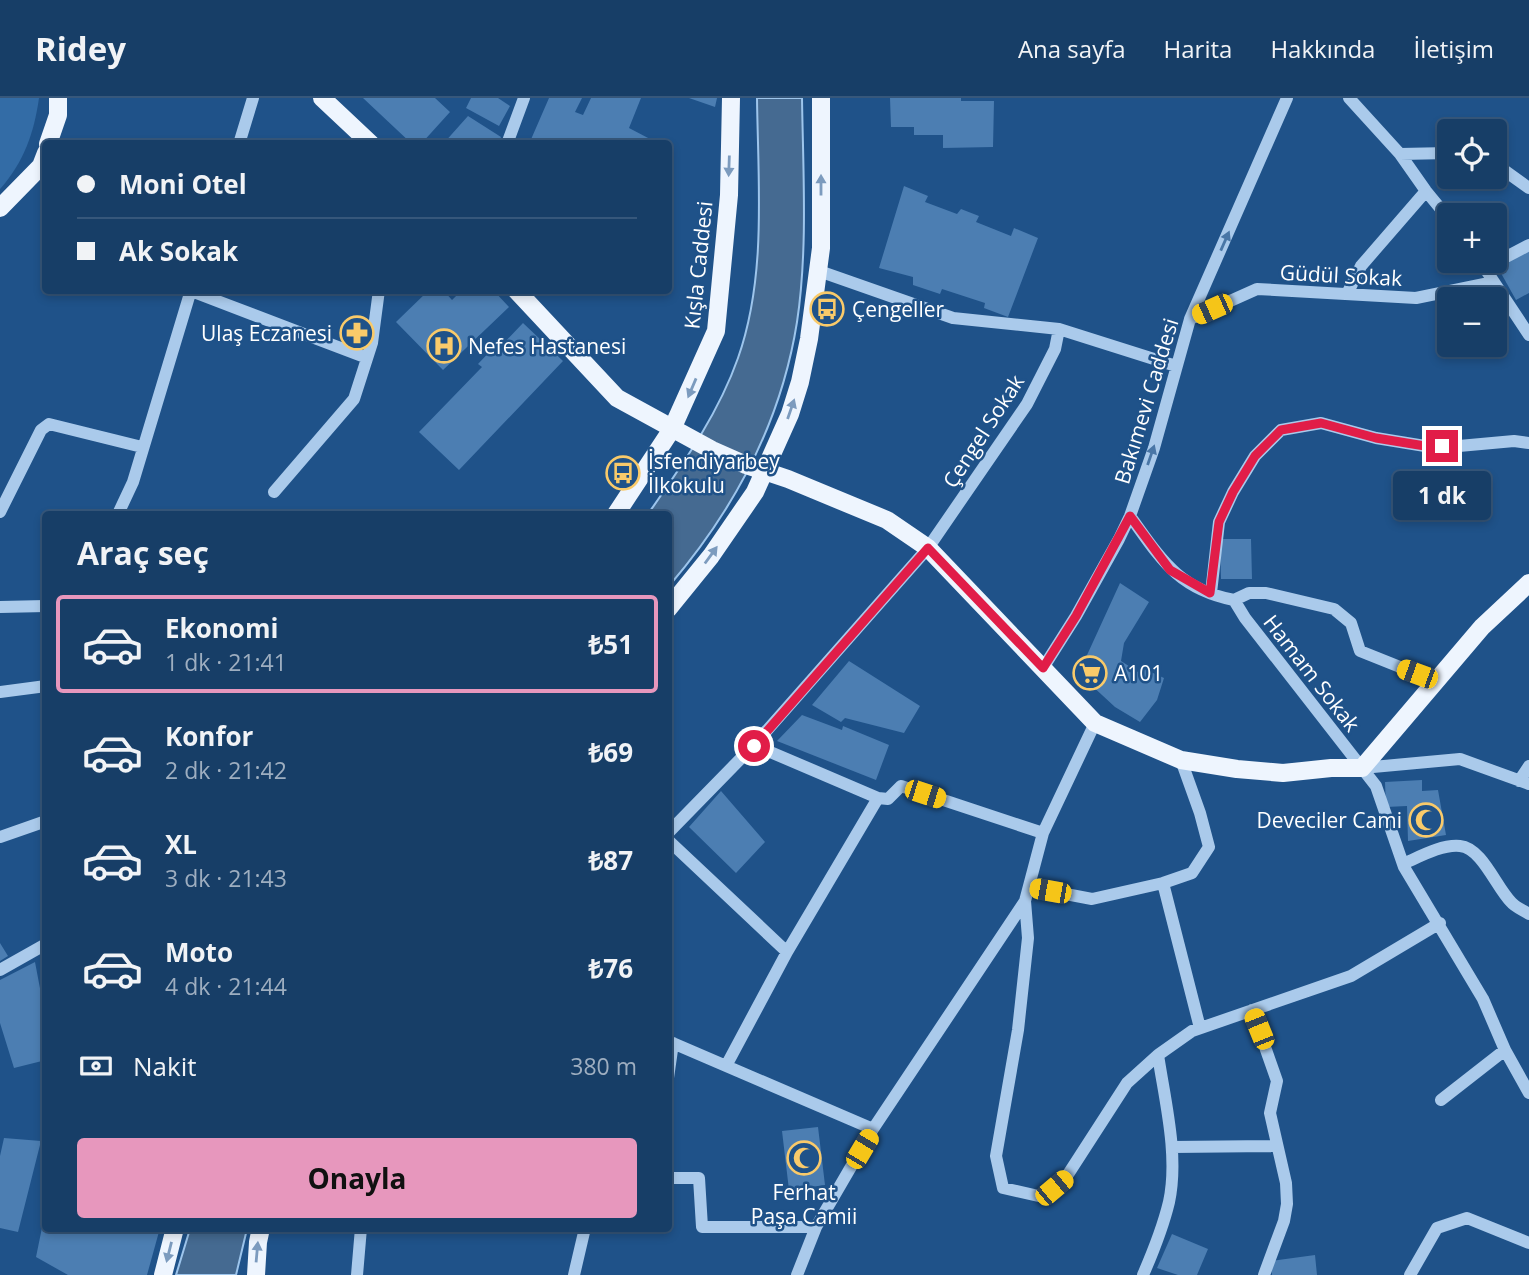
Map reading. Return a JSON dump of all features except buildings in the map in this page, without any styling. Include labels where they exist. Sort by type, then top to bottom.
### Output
[{"type":"main road","points":[[49,140],[58,114],[58,98]]},
{"type":"main road","points":[[322,98],[367,140]]},
{"type":"main road","name":"Kışla Caddesi","points":[[618,511],[672,429],[716,331],[729,195],[732,98]]},
{"type":"main road","points":[[672,604],[711,556],[755,492],[790,414],[800,382],[819,271],[821,98]]},
{"type":"main road","points":[[0,208],[42,163]]},
{"type":"main road","points":[[520,294],[617,398],[712,450],[887,520],[928,548],[1095,723],[1181,760],[1283,773],[1362,768],[1482,627],[1529,583]]},
{"type":"main road","points":[[163,1275],[174,1232]]},
{"type":"main road","points":[[256,1275],[260,1232]]},
{"type":"street","points":[[240,140],[253,98]]},
{"type":"street","points":[[508,140],[524,98]]},
{"type":"street","name":"Bakımevi Caddesi","points":[[1043,668],[1076,616],[1130,516],[1154,448],[1190,319],[1287,98]]},
{"type":"street","points":[[1349,98],[1401,154],[1437,204]]},
{"type":"street","points":[[1401,154],[1437,153]]},
{"type":"street","points":[[1507,172],[1529,188]]},
{"type":"street","points":[[1348,295],[1361,266],[1426,191]]},
{"type":"street","points":[[1507,254],[1529,245]]},
{"type":"street","points":[[819,271],[953,318],[1059,329],[1176,366]]},
{"type":"street","points":[[1488,273],[1529,335]]},
{"type":"street","name":"Güdül Sokak","points":[[1190,319],[1257,289],[1416,298],[1494,282]]},
{"type":"street","points":[[119,511],[133,482],[190,294]]},
{"type":"street","points":[[199,294],[367,358]]},
{"type":"street","points":[[274,492],[354,399],[372,343],[378,294]]},
{"type":"street","name":"Çengel Sokak","points":[[672,828],[754,746],[928,548],[1027,404],[1055,349],[1059,329]]},
{"type":"street","points":[[1210,593],[1219,522],[1255,456],[1281,430],[1321,423],[1376,438],[1425,446],[1514,441],[1529,443]]},
{"type":"street","points":[[0,512],[41,430],[49,424],[142,447]]},
{"type":"street","points":[[1130,516],[1170,570],[1210,593],[1234,600],[1248,593],[1266,593],[1334,609],[1350,622],[1360,651],[1435,681]]},
{"type":"street","name":"Hamam Sokak","points":[[1234,600],[1245,618],[1376,786],[1403,864],[1483,999],[1505,1050],[1529,1093]]},
{"type":"street","points":[[0,607],[42,606]]},
{"type":"street","points":[[0,692],[42,687]]},
{"type":"street","points":[[797,1275],[816,1227],[873,1129],[1025,901],[1043,833],[1095,723]]},
{"type":"street","points":[[754,746],[878,798],[888,799],[901,786],[1043,833]]},
{"type":"street","points":[[1362,768],[1460,759],[1524,783],[1529,766]]},
{"type":"street","points":[[1029,887],[1092,899],[1163,883],[1192,873],[1209,847],[1181,760]]},
{"type":"street","points":[[726,1066],[787,952],[878,798]]},
{"type":"street","points":[[0,837],[42,822]]},
{"type":"street","points":[[672,844],[787,952]]},
{"type":"street","points":[[1403,864],[1443,848],[1459,845],[1471,849],[1512,904],[1529,914]]},
{"type":"street","points":[[1163,883],[1199,1028]]},
{"type":"street","points":[[1025,901],[1028,939],[1018,1030],[996,1156],[1003,1188],[1043,1198],[1065,1179],[1127,1083],[1158,1055],[1192,1031],[1352,976],[1440,923]]},
{"type":"street","points":[[0,970],[42,946]]},
{"type":"street","points":[[1252,1010],[1277,1081],[1270,1113],[1286,1183],[1287,1204],[1264,1275]]},
{"type":"street","points":[[672,1042],[873,1129]]},
{"type":"street","points":[[1441,1100],[1505,1050]]},
{"type":"street","points":[[1143,1275],[1153,1253],[1169,1201],[1172,1147],[1158,1055]]},
{"type":"street","points":[[1172,1147],[1276,1146]]},
{"type":"street","points":[[672,1178],[699,1178],[702,1227],[816,1227]]},
{"type":"street","points":[[1410,1275],[1437,1228],[1467,1218],[1529,1243]]},
{"type":"street","points":[[356,1275],[361,1232]]},
{"type":"street","points":[[574,1275],[583,1232]]},
{"type":"shaded area","points":[[0,98],[39,98],[27,146],[16,168],[0,189]]},
{"type":"shaded area","points":[[757,98],[802,98],[803,267],[790,359],[780,395],[752,463],[715,526],[672,582],[672,511],[650,511],[698,439],[720,400],[738,358],[753,295],[759,196]]},
{"type":"shaded area","points":[[189,1232],[246,1232],[236,1275],[176,1275]]},
{"type":"place","name":"Çengeller","points":[[827,309]]},
{"type":"place","name":"Ulaş Eczanesi","points":[[357,333]]},
{"type":"place","name":"Nefes Hastanesi","points":[[444,346]]},
{"type":"place","name":"İsfendiyarbey İlkokulu","points":[[623,473]]},
{"type":"place","name":"A101","points":[[1090,673]]},
{"type":"place","name":"Deveciler Cami","points":[[1426,820]]},
{"type":"place","name":"Ferhat Paşa Camii","points":[[804,1158]]},
{"type":"route","points":[[754,746],[928,548],[1043,668],[1076,616],[1130,516],[1170,570],[1210,593],[1219,522],[1255,456],[1281,430],[1321,423],[1376,438],[1442,446]]}]
